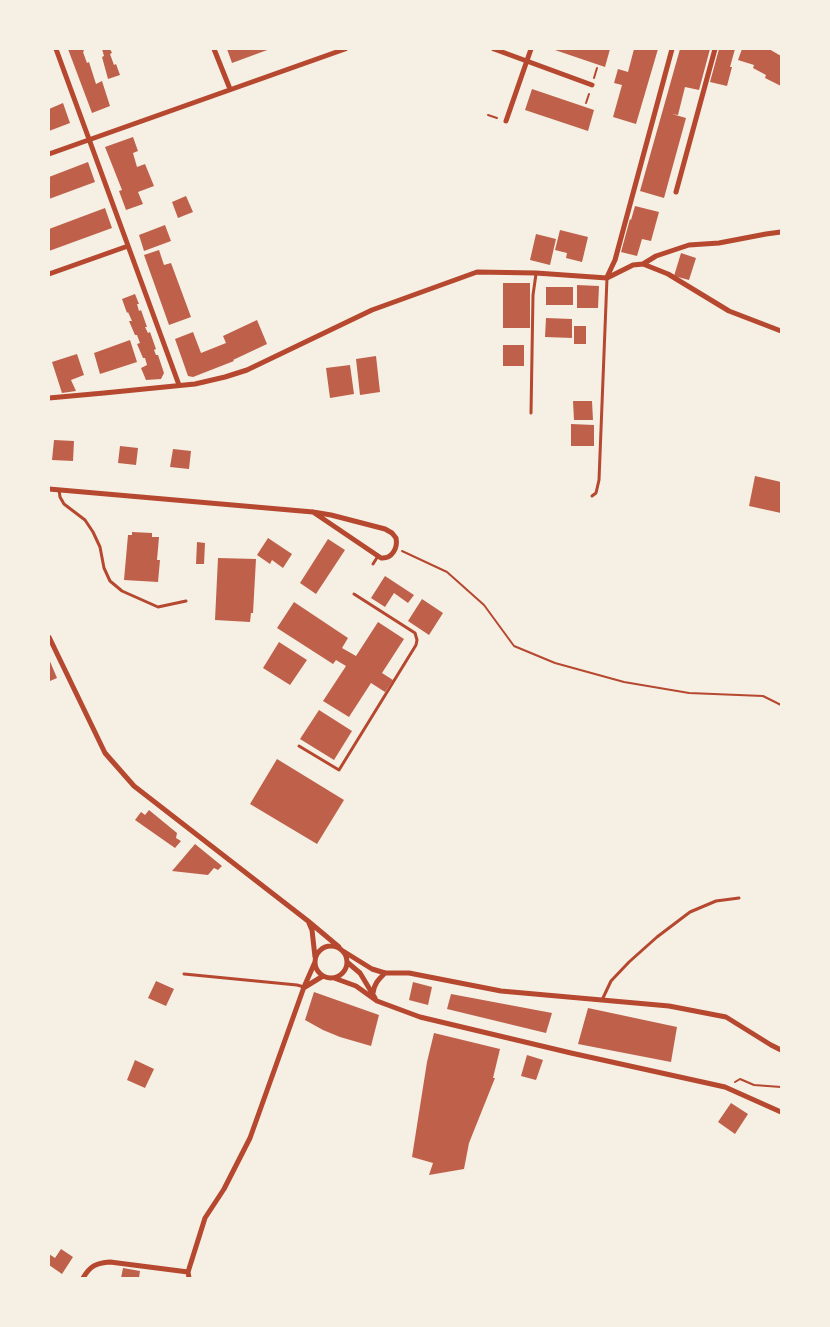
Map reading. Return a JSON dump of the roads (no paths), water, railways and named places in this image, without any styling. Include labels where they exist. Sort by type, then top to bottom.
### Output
[{"type":"street","points":[[56,49],[179,385]]},
{"type":"street","points":[[214,49],[230,89]]},
{"type":"street","points":[[49,154],[345,49]]},
{"type":"street","points":[[494,49],[592,84]]},
{"type":"street","points":[[506,121],[531,49]]},
{"type":"street","points":[[607,278],[615,260],[672,49]]},
{"type":"street","points":[[676,192],[715,49]]},
{"type":"street","points":[[49,398],[195,384],[225,377],[247,370],[372,310],[477,272],[536,273],[607,278],[633,265],[643,264],[656,256],[689,245],[719,243],[781,232]]},
{"type":"street","points":[[49,274],[128,246]]},
{"type":"street","points":[[643,264],[668,274],[729,311],[781,331]]},
{"type":"street","points":[[49,489],[313,512],[332,515],[392,532],[396,538],[396,548],[388,558],[378,556],[313,512]]},
{"type":"street","points":[[49,637],[105,752],[134,786],[362,964],[385,974],[409,973],[501,991],[669,1006],[726,1017],[781,1050]]},
{"type":"street","points":[[308,921],[312,930],[318,972],[323,976],[356,986],[377,1001],[420,1017],[571,1054],[725,1087],[781,1112]]},
{"type":"street","points":[[82,1278],[88,1269],[99,1263],[110,1262],[188,1275],[205,1218],[224,1189],[250,1138],[304,987],[321,948],[333,945],[341,949],[348,962],[360,973],[377,1001]]},
{"type":"street","points":[[334,978],[343,972],[348,962]]},
{"type":"street","points":[[372,994],[374,986],[385,974]]},
{"type":"street","points":[[304,987],[323,976]]},
{"type":"lane","points":[[530,413],[533,295],[536,273]]},
{"type":"lane","points":[[592,496],[596,493],[600,480],[607,278]]},
{"type":"lane","points":[[59,490],[64,504],[85,520],[93,532],[100,547],[104,568],[110,581],[122,592],[158,607],[186,601]]},
{"type":"lane","points":[[373,564],[378,556]]},
{"type":"lane","points":[[299,746],[339,770],[416,645],[415,633],[354,594]]},
{"type":"lane","points":[[602,1000],[611,981],[623,968],[657,937],[690,912],[716,901],[739,898]]},
{"type":"lane","points":[[184,974],[304,987]]}]
